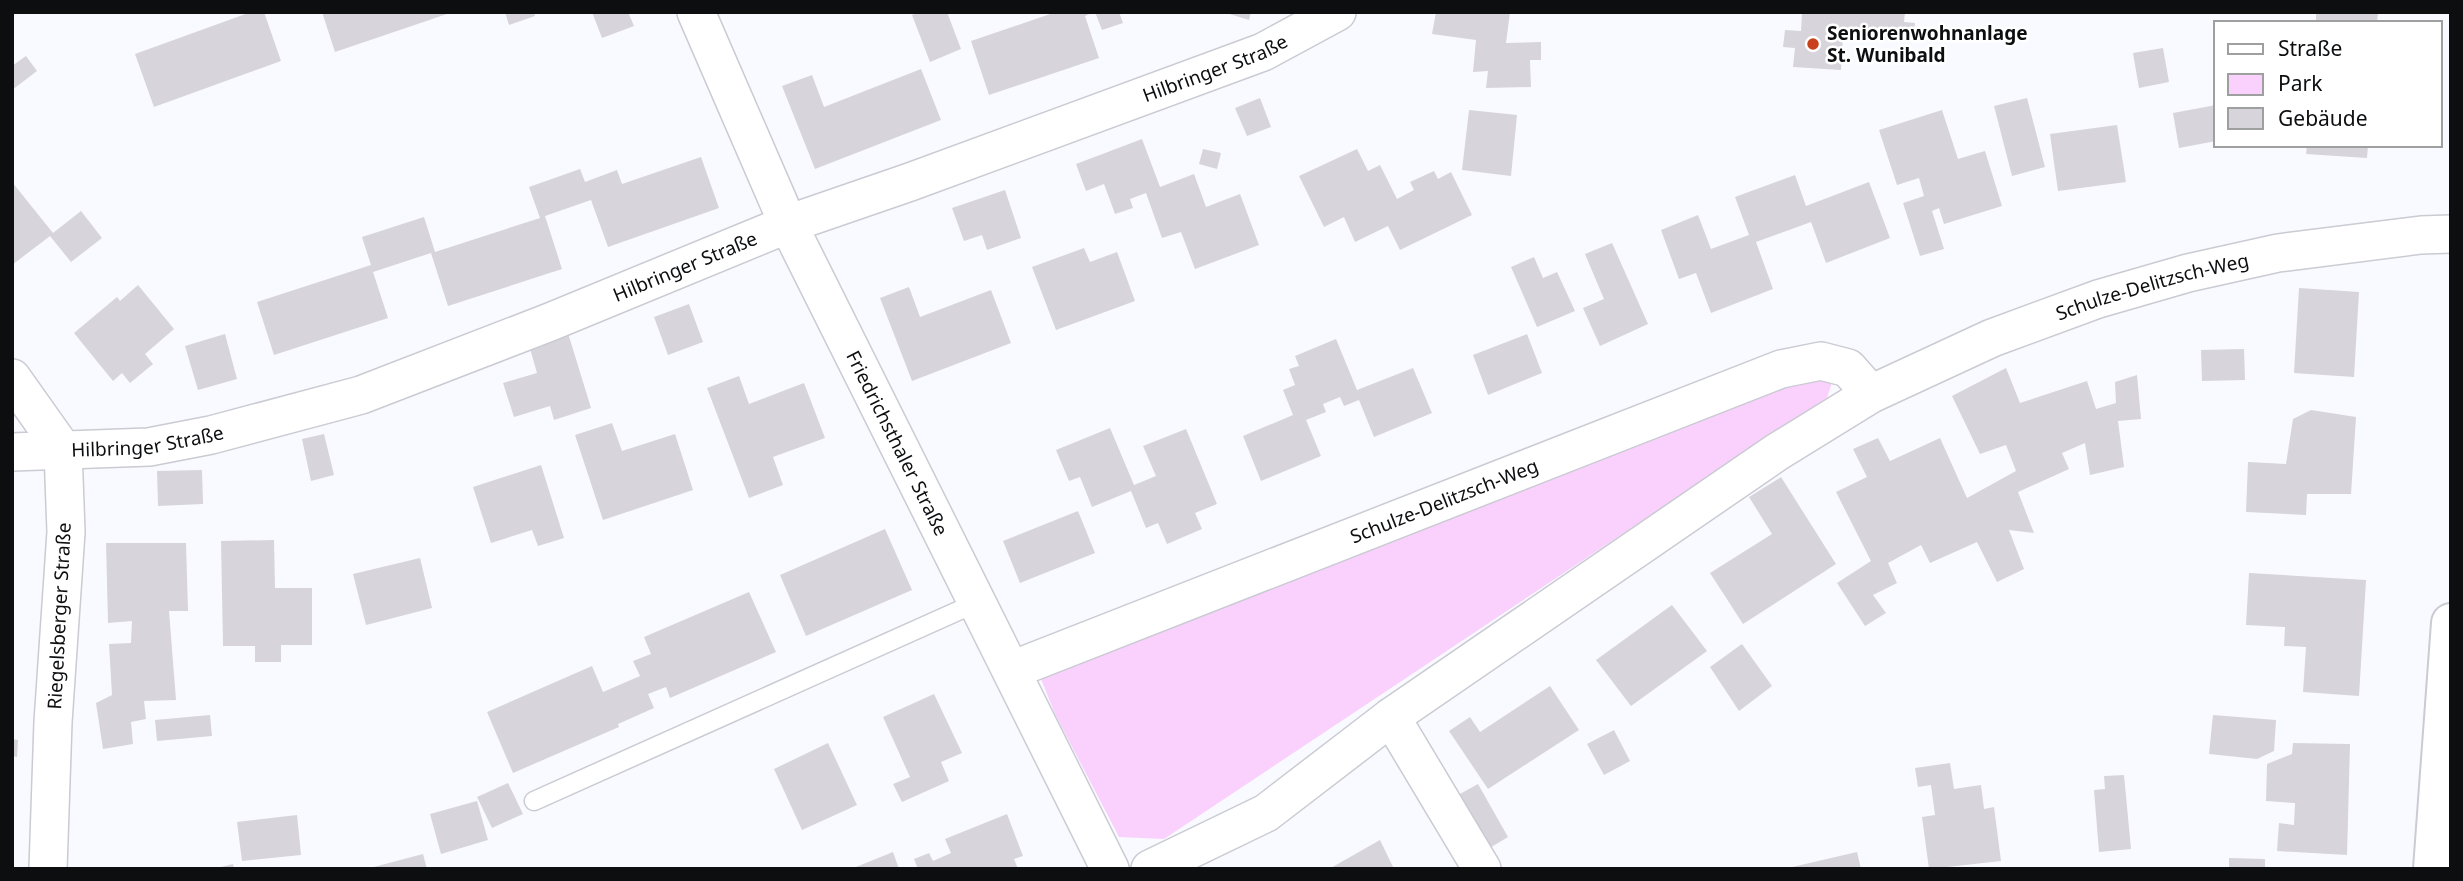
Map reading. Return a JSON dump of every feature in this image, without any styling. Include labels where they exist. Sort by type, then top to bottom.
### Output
[{"type":"main road","points":[[2433,869],[2451,623]]},
{"type":"street","name":"Friedrichsthaler Straße","points":[[696,12],[788,224],[1110,869]]},
{"type":"street","name":"Hilbringer Straße","points":[[12,452],[149,447],[211,435],[361,395],[550,322],[788,224],[1264,52],[1338,12]]},
{"type":"street","name":"Schulze-Delitzsch-Weg","points":[[1150,869],[1266,813],[1391,718],[1777,452],[1871,394],[1992,338],[2098,299],[2188,273],[2277,253],[2421,235],[2451,234]]},
{"type":"street","name":"Schulze-Delitzsch-Weg","points":[[1012,670],[1781,369],[1821,361],[1848,368],[1871,394]]},
{"type":"street","points":[[12,378],[63,450]]},
{"type":"street","name":"Riegelsberger Straße","points":[[48,869],[53,722],[66,532],[63,450]]},
{"type":"street","points":[[1391,718],[1482,869]]},
{"type":"lane","points":[[534,801],[978,602]]},
{"type":"green space","points":[[1813,368],[1833,379],[1827,398],[1164,839],[1119,837],[1055,714],[1039,674]]},
{"type":"building","points":[[251,12],[264,12],[281,61],[154,107],[135,54]]},
{"type":"building","points":[[322,12],[450,12],[450,13],[335,52]]},
{"type":"building","points":[[505,12],[534,12],[535,16],[509,25]]},
{"type":"building","points":[[592,12],[628,12],[634,26],[602,38]]},
{"type":"building","points":[[919,12],[947,12],[961,49],[930,62],[912,15]]},
{"type":"building","points":[[1056,12],[1094,12],[1085,16],[1099,58],[989,95],[971,41]]},
{"type":"building","points":[[1095,12],[1119,12],[1123,23],[1102,30]]},
{"type":"building","points":[[1223,12],[1251,12],[1249,20]]},
{"type":"building","points":[[1436,12],[1510,12],[1506,43],[1541,42],[1541,60],[1530,60],[1531,87],[1486,88],[1488,71],[1473,72],[1476,40],[1432,34]]},
{"type":"building","name":"Seniorenwohnanlage St. Wunibald","points":[[1802,12],[1905,12],[1904,22],[1915,23],[1913,41],[1843,36],[1841,70],[1793,67],[1795,48],[1783,47],[1785,30],[1801,31]]},
{"type":"building","points":[[2316,12],[2378,12],[2377,21],[2316,21]]},
{"type":"building","points":[[2163,48],[2169,82],[2139,88],[2133,53]]},
{"type":"building","points":[[26,56],[37,71],[12,90],[12,66]]},
{"type":"building","points":[[921,69],[941,120],[815,169],[782,86],[812,75],[824,107]]},
{"type":"building","points":[[1260,98],[1271,127],[1247,136],[1235,108]]},
{"type":"building","points":[[2027,98],[2045,167],[2012,176],[1994,106]]},
{"type":"building","points":[[2214,105],[2214,141],[2179,148],[2173,113]]},
{"type":"building","points":[[1469,110],[1517,115],[1511,176],[1462,170]]},
{"type":"building","points":[[1942,110],[1958,159],[1985,151],[2002,206],[1944,224],[1939,208],[1932,211],[1944,249],[1920,256],[1903,203],[1924,196],[1919,178],[1897,185],[1879,130]]},
{"type":"building","points":[[2117,125],[2126,182],[2058,191],[2050,134]]},
{"type":"building","points":[[1142,139],[1160,187],[1194,174],[1206,207],[1240,194],[1259,245],[1195,269],[1181,232],[1162,238],[1146,193],[1130,199],[1133,208],[1115,214],[1104,184],[1086,191],[1076,164]]},
{"type":"building","points":[[2307,147],[2368,147],[2367,158],[2306,154]]},
{"type":"building","points":[[1203,149],[1221,153],[1217,169],[1199,164]]},
{"type":"building","points":[[1357,149],[1368,171],[1380,165],[1397,199],[1414,190],[1410,182],[1434,171],[1438,179],[1451,172],[1472,215],[1400,250],[1388,226],[1355,242],[1344,217],[1324,227],[1299,176]]},
{"type":"building","points":[[701,157],[719,208],[608,247],[591,200],[545,216],[562,269],[448,306],[431,253],[373,272],[388,318],[274,355],[257,302],[371,265],[362,237],[424,217],[435,252],[540,218],[529,187],[580,169],[585,182],[617,170],[622,184]]},
{"type":"building","points":[[1795,175],[1806,206],[1869,182],[1890,238],[1826,263],[1811,222],[1756,242],[1773,289],[1711,313],[1696,273],[1679,279],[1661,230],[1698,215],[1711,249],[1749,235],[1735,197]]},
{"type":"building","points":[[12,182],[53,233],[81,211],[102,238],[71,262],[50,236],[12,265]]},
{"type":"building","points":[[1005,190],[1021,238],[987,250],[982,235],[964,241],[952,208]]},
{"type":"building","points":[[1612,243],[1648,324],[1600,346],[1583,308],[1604,299],[1585,254]]},
{"type":"building","points":[[1084,248],[1090,262],[1117,252],[1135,301],[1056,330],[1032,267]]},
{"type":"building","points":[[1534,257],[1543,278],[1557,272],[1575,311],[1537,327],[1511,267]]},
{"type":"building","points":[[138,285],[174,329],[145,354],[153,364],[130,383],[122,373],[113,381],[74,333],[117,297],[120,301]]},
{"type":"building","points":[[909,287],[920,317],[991,290],[1011,343],[912,381],[880,298]]},
{"type":"building","points":[[2299,288],[2359,292],[2354,377],[2294,373]]},
{"type":"building","points":[[689,304],[703,342],[668,355],[654,317]]},
{"type":"building","points":[[568,333],[591,408],[554,420],[550,406],[514,417],[503,383],[537,373],[529,345]]},
{"type":"building","points":[[225,334],[237,379],[198,390],[185,346]]},
{"type":"building","points":[[1527,334],[1542,373],[1488,395],[1473,355]]},
{"type":"building","points":[[1336,339],[1357,390],[1413,368],[1432,413],[1374,437],[1359,400],[1344,406],[1340,397],[1323,404],[1326,412],[1306,420],[1321,456],[1261,481],[1243,436],[1293,415],[1283,390],[1295,385],[1289,369],[1299,366],[1295,356]]},
{"type":"building","points":[[2244,349],[2245,380],[2202,381],[2201,350]]},
{"type":"building","points":[[2006,368],[2020,403],[2087,381],[2096,409],[2116,403],[2115,382],[2137,375],[2141,419],[2118,421],[2124,467],[2090,475],[2085,443],[2062,453],[2069,469],[2018,492],[2034,533],[2009,530],[2024,569],[1997,582],[1977,542],[1930,563],[1921,545],[1888,563],[1897,583],[1873,595],[1886,613],[1865,626],[1837,583],[1871,561],[1836,492],[1867,477],[1853,449],[1878,438],[1890,461],[1940,438],[1967,498],[2016,471],[2006,445],[1980,454],[1952,396]]},
{"type":"building","points":[[739,376],[749,404],[804,383],[825,438],[773,457],[783,485],[749,498],[707,388]]},
{"type":"building","points":[[2311,410],[2356,417],[2351,494],[2307,494],[2306,515],[2246,512],[2248,462],[2286,464],[2293,419]]},
{"type":"building","points":[[612,423],[622,451],[675,434],[693,490],[603,520],[575,435]]},
{"type":"building","points":[[1110,428],[1134,485],[1156,476],[1143,446],[1186,429],[1217,504],[1195,513],[1202,529],[1167,544],[1158,523],[1146,528],[1131,491],[1092,507],[1080,477],[1069,481],[1056,450]]},
{"type":"building","points":[[324,434],[334,475],[311,481],[302,439]]},
{"type":"building","points":[[541,465],[564,538],[538,546],[532,530],[491,543],[473,487]]},
{"type":"building","points":[[202,470],[203,504],[158,506],[157,471]]},
{"type":"building","points":[[1781,477],[1836,564],[1743,624],[1710,573],[1772,534],[1749,497]]},
{"type":"building","points":[[1078,511],[1095,553],[1020,583],[1003,541]]},
{"type":"building","points":[[885,529],[912,590],[806,636],[780,575]]},
{"type":"building","points":[[274,540],[275,588],[312,588],[312,645],[281,645],[281,662],[255,662],[255,646],[223,646],[221,541]]},
{"type":"building","points":[[106,543],[186,543],[188,611],[169,611],[176,700],[144,701],[146,719],[131,722],[133,744],[103,749],[96,703],[112,695],[109,644],[131,643],[132,621],[108,623]]},
{"type":"building","points":[[420,558],[432,608],[366,625],[353,574]]},
{"type":"building","points":[[2249,573],[2366,580],[2359,696],[2303,692],[2306,647],[2284,646],[2285,627],[2246,625]]},
{"type":"building","points":[[749,592],[776,652],[670,698],[666,687],[648,694],[654,708],[618,724],[619,727],[513,773],[487,712],[592,666],[603,692],[640,676],[633,661],[651,654],[644,637]]},
{"type":"building","points":[[1672,605],[1707,651],[1631,706],[1596,660]]},
{"type":"building","points":[[1742,644],[1772,686],[1739,711],[1710,667]]},
{"type":"building","points":[[1550,686],[1579,730],[1488,789],[1449,731],[1470,717],[1480,732]]},
{"type":"building","points":[[934,694],[962,753],[941,762],[949,781],[902,802],[893,784],[910,777],[883,717]]},
{"type":"building","points":[[210,715],[212,736],[157,741],[155,720]]},
{"type":"building","points":[[2213,715],[2276,720],[2274,751],[2257,759],[2209,754]]},
{"type":"building","points":[[1614,730],[1630,761],[1604,775],[1587,744]]},
{"type":"building","points":[[12,739],[18,740],[17,757],[12,756]]},
{"type":"building","points":[[828,743],[857,805],[802,830],[774,769]]},
{"type":"building","points":[[2293,743],[2350,744],[2347,855],[2277,851],[2279,823],[2294,825],[2295,803],[2266,801],[2267,764],[2292,754]]},
{"type":"building","points":[[1950,763],[1954,789],[1981,785],[1984,809],[1994,807],[2001,861],[1929,869],[1922,817],[1935,815],[1931,785],[1918,787],[1915,768]]},
{"type":"building","points":[[2124,775],[2131,849],[2099,852],[2094,790],[2105,789],[2104,776]]},
{"type":"building","points":[[508,783],[523,814],[492,828],[477,797]]},
{"type":"building","points":[[1478,784],[1508,837],[1488,849],[1458,795]]},
{"type":"building","points":[[477,801],[488,840],[441,854],[430,814]]},
{"type":"building","points":[[1007,814],[1023,856],[1014,859],[1018,869],[918,869],[914,859],[929,853],[933,861],[951,853],[945,839]]},
{"type":"building","points":[[297,815],[301,855],[242,861],[237,822]]},
{"type":"building","points":[[1380,840],[1394,869],[1329,869]]},
{"type":"building","points":[[893,852],[899,869],[851,869]]},
{"type":"building","points":[[1857,852],[1861,869],[1788,869],[1788,868]]},
{"type":"building","points":[[423,854],[427,869],[370,868]]},
{"type":"building","points":[[2229,858],[2265,859],[2265,869],[2229,869]]},
{"type":"building","points":[[233,864],[234,869],[217,869],[217,868]]},
{"type":"place","name":"Seniorenwohnanlage St. Wunibald","points":[[1813,44]]}]
